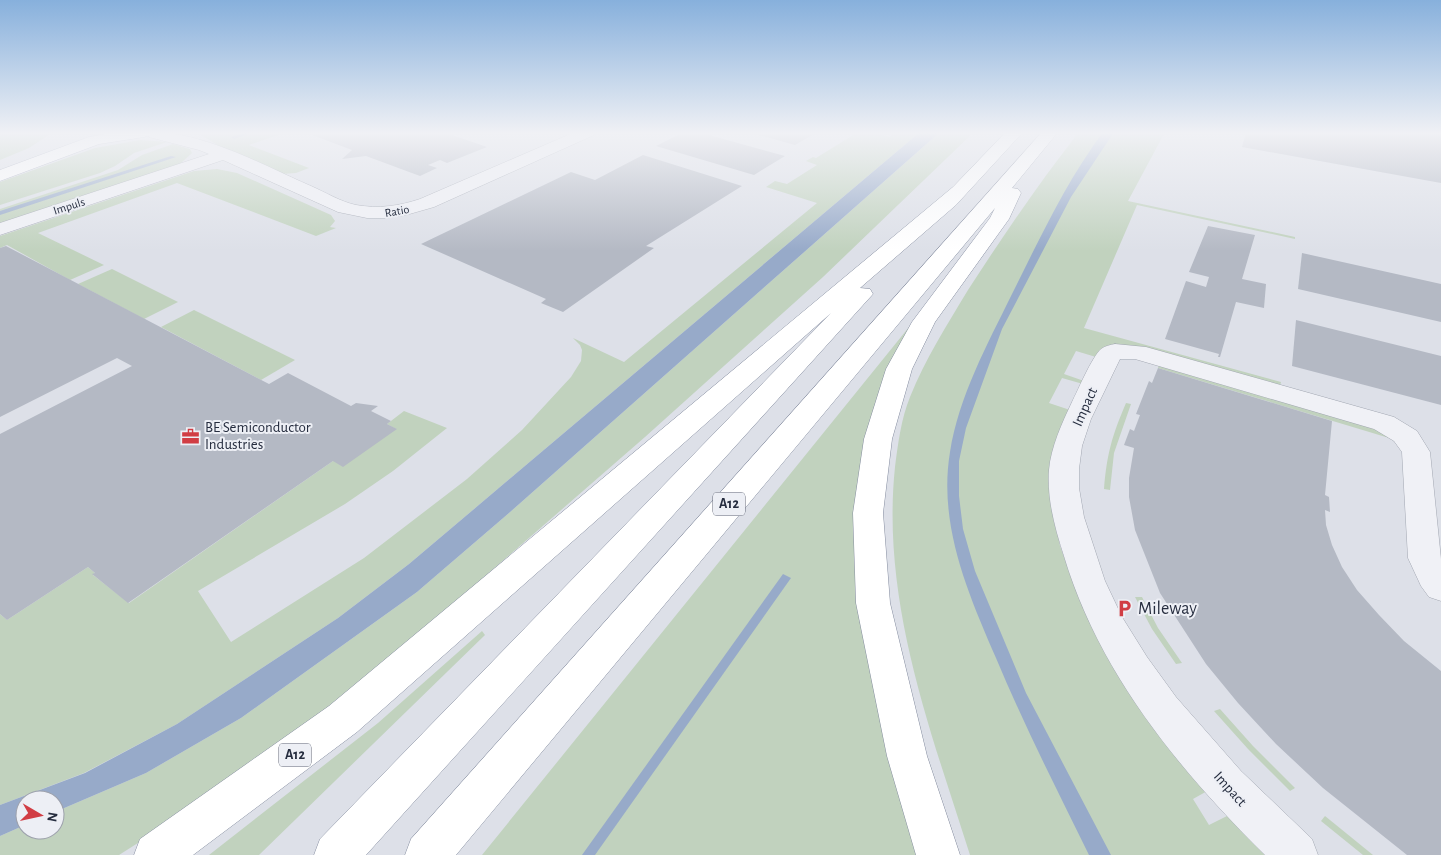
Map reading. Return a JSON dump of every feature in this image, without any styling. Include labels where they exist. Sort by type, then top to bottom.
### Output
[{"type":"main road","points":[[0,177],[14,172]]},
{"type":"main road","name":"A12","points":[[156,855],[343,719],[962,188],[985,172]]},
{"type":"main road","name":"A12","points":[[427,855],[1004,172]]},
{"type":"main road","points":[[938,855],[907,756],[873,603],[868,513],[878,439],[899,368],[924,322],[999,219],[1018,172]]},
{"type":"main road","name":"A12","points":[[336,855],[962,188]]},
{"type":"street","name":"Impuls","points":[[0,229],[173,172]]},
{"type":"street","name":"Ratio","points":[[263,172],[345,208],[366,214],[387,214],[427,203],[498,172]]},
{"type":"street","name":"Impact","points":[[1296,855],[1241,802],[1162,711],[1124,653],[1088,585],[1070,523],[1065,496],[1065,461],[1076,426],[1109,355],[1115,351],[1137,352],[1384,423],[1398,429],[1414,445],[1416,452],[1424,558],[1433,577],[1441,587]]},
{"type":"green space","points":[[28,172],[102,172],[0,205],[0,182]]},
{"type":"green space","points":[[112,172],[156,172],[0,224],[0,209]]},
{"type":"green space","points":[[191,172],[237,173],[331,215],[335,221],[330,227],[336,228],[316,236],[177,183],[38,233],[104,265],[70,280],[7,245],[0,248],[0,236]]},
{"type":"green space","points":[[276,172],[299,172],[296,173],[281,174]]},
{"type":"green space","points":[[806,172],[873,172],[409,564],[338,618],[177,724],[84,773],[39,790],[15,790],[15,799],[0,805],[0,614],[7,620],[88,567],[95,573],[93,575],[129,603],[333,461],[396,429],[387,424],[404,411],[447,428],[393,471],[345,504],[198,591],[231,642],[364,558],[467,479],[522,430],[571,377],[581,361],[582,350],[573,338],[624,362],[817,203],[766,187],[775,181],[787,184]]},
{"type":"green space","points":[[895,172],[932,172],[823,277],[645,437],[429,625],[304,726],[212,796],[119,855],[0,855],[0,836],[15,829],[15,840],[65,840],[65,808],[146,773],[241,718],[417,592]]},
{"type":"green space","points":[[1049,172],[1144,172],[1128,201],[1295,237],[1295,239],[1137,205],[1084,328],[1281,382],[1280,386],[1141,348],[1122,345],[1096,357],[1076,351],[1064,374],[1084,381],[1083,384],[1062,378],[1049,403],[1070,410],[1053,510],[1060,546],[1079,597],[1209,790],[1193,799],[1209,825],[1231,814],[1275,855],[970,855],[925,712],[912,664],[902,615],[895,566],[893,517],[895,467],[904,414],[922,369],[968,290]]},
{"type":"green space","points":[[112,269],[178,302],[144,319],[78,284]]},
{"type":"green space","points":[[939,290],[867,440],[923,855],[482,855]]},
{"type":"green space","points":[[194,310],[295,360],[261,380],[161,327]]},
{"type":"green space","points":[[1159,365],[1379,429],[1399,441],[1158,368]]},
{"type":"green space","points":[[1126,403],[1131,404],[1114,453],[1110,490],[1104,489],[1111,445]]},
{"type":"green space","points":[[1135,597],[1142,597],[1158,628],[1182,663],[1176,664],[1152,629]]},
{"type":"green space","points":[[482,631],[485,635],[259,855],[209,855],[378,723]]},
{"type":"green space","points":[[1220,709],[1253,746],[1295,788],[1290,791],[1248,749],[1214,711]]},
{"type":"green space","points":[[1325,816],[1373,855],[1363,855],[1321,821]]},
{"type":"water","points":[[873,172],[895,172],[417,592],[241,718],[146,773],[65,808],[65,790],[40,790],[85,773],[177,724],[338,618],[409,564]]},
{"type":"water","points":[[1076,172],[1088,172],[1071,197],[1002,329],[966,428],[959,461],[959,496],[963,529],[975,571],[1026,693],[1111,855],[1089,855],[1018,708],[966,584],[952,532],[948,506],[947,479],[950,452],[954,431],[967,391],[993,332],[1054,211]]},
{"type":"water","points":[[783,574],[791,578],[595,855],[582,855]]},
{"type":"water","points":[[15,799],[15,829],[0,836],[0,805]]},
{"type":"building","points":[[409,172],[429,172],[420,176]]},
{"type":"building","points":[[571,172],[595,180],[611,172],[697,172],[742,186],[646,246],[654,248],[563,312],[541,303],[546,299],[421,244]]},
{"type":"building","points":[[744,172],[759,172],[754,175]]},
{"type":"building","points":[[1380,172],[1441,172],[1441,183]]},
{"type":"building","points":[[1208,226],[1255,235],[1242,279],[1266,284],[1264,308],[1236,302],[1220,357],[1218,357],[1219,354],[1165,339],[1186,281],[1206,287],[1209,277],[1189,272]]},
{"type":"building","points":[[6,246],[269,384],[288,373],[351,406],[356,403],[378,406],[371,411],[391,421],[387,424],[397,429],[343,467],[333,461],[128,603],[92,574],[95,573],[88,567],[7,620],[0,614],[0,434],[132,366],[117,358],[0,417],[0,248]]},
{"type":"building","points":[[1302,253],[1441,284],[1441,322],[1298,289]]},
{"type":"building","points":[[1296,320],[1441,356],[1441,405],[1292,366]]},
{"type":"building","points":[[1158,368],[1332,421],[1325,495],[1329,497],[1330,512],[1325,510],[1326,525],[1332,545],[1342,567],[1357,590],[1404,641],[1441,671],[1441,855],[1407,855],[1323,788],[1276,744],[1238,703],[1206,664],[1160,593],[1135,530],[1129,497],[1129,478],[1134,448],[1124,445],[1130,429],[1134,431],[1140,415],[1136,414],[1149,381],[1152,383]]},
{"type":"waterway","points":[[0,213],[127,172]]},
{"type":"place","name":"BE Semiconductor Industries","points":[[191,436]]},
{"type":"place","name":"Mileway","points":[[1124,609]]}]
